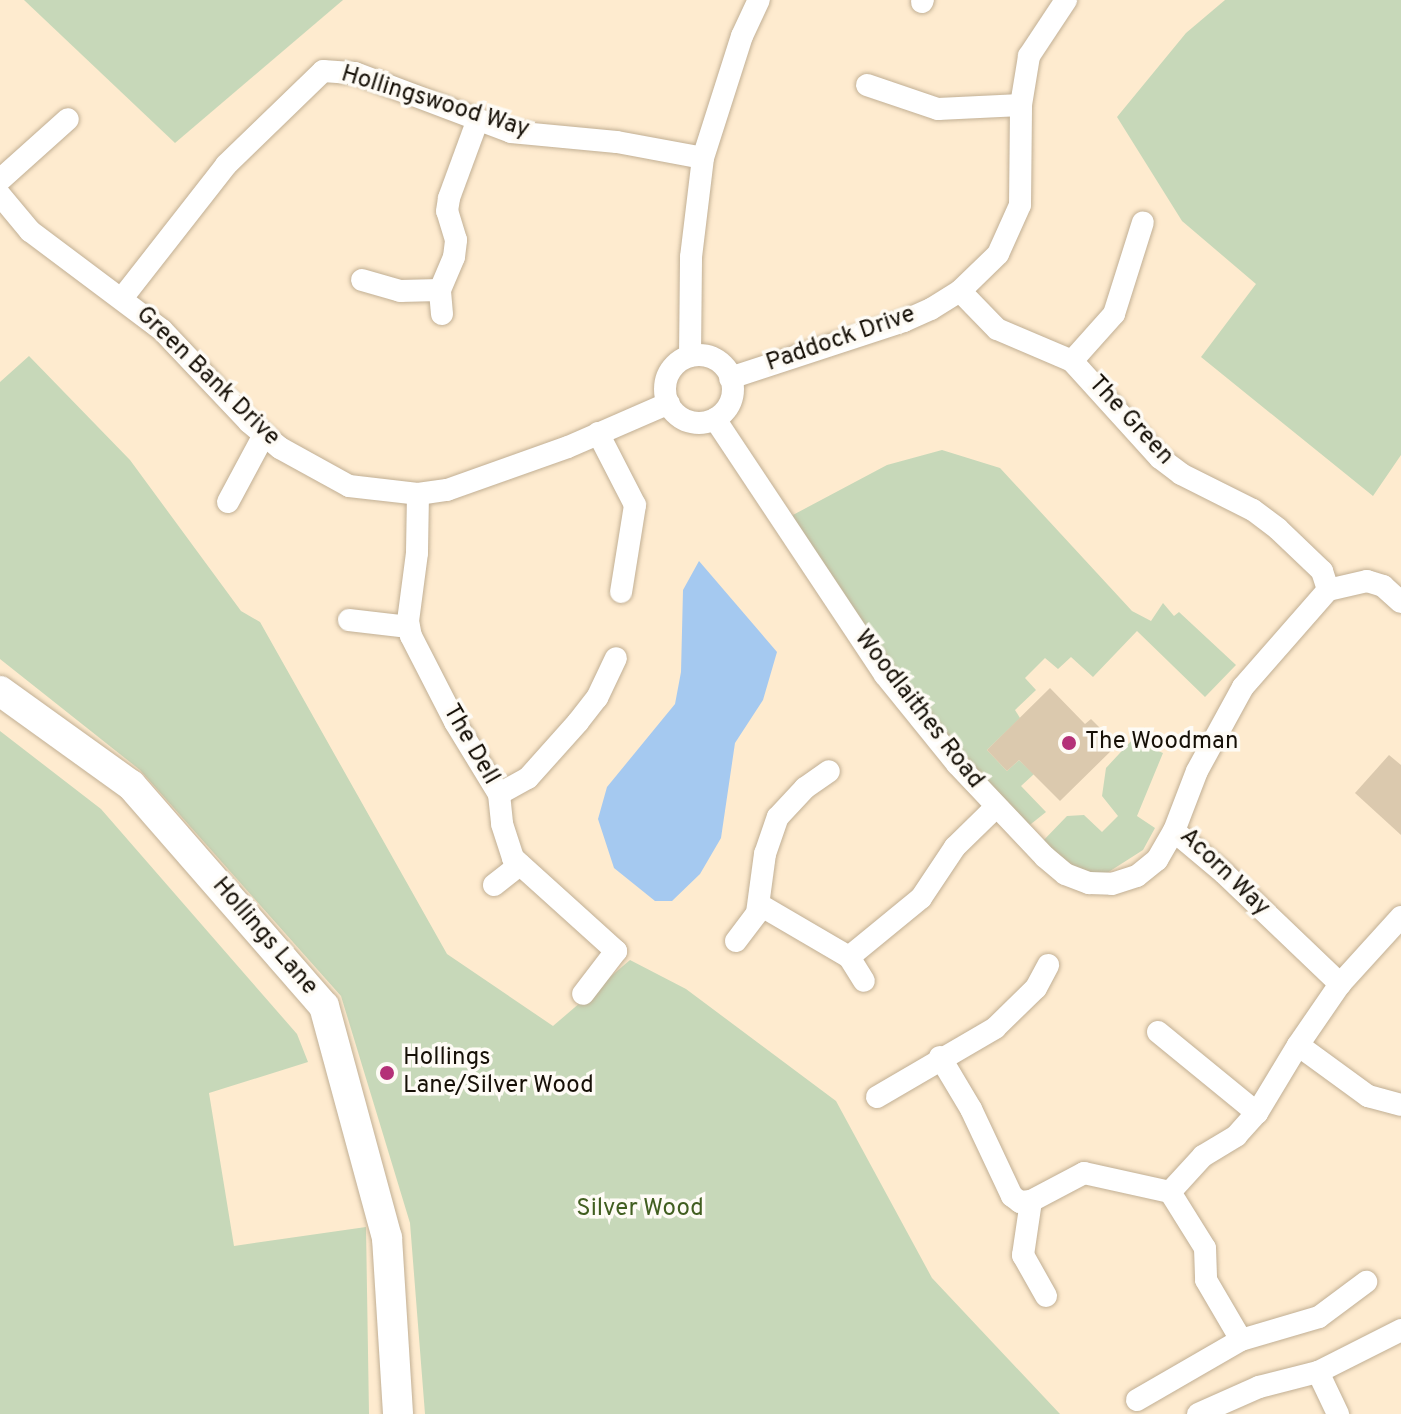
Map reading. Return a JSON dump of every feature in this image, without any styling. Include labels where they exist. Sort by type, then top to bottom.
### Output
[{"type":"street","points":[[690,356],[691,257],[703,158],[742,36],[759,0]]},
{"type":"street","name":"Paddock Drive","points":[[730,378],[904,321],[960,291],[998,254],[1020,205],[1021,105],[1029,56],[1066,0]]},
{"type":"street","name":"Hollingswood Way","points":[[123,297],[226,165],[323,71],[355,73],[477,122],[529,136],[617,142],[703,158]]},
{"type":"street","points":[[867,85],[938,109],[1021,105]]},
{"type":"street","points":[[0,180],[68,119]]},
{"type":"street","points":[[442,314],[440,290],[455,250],[447,211],[449,198],[477,122]]},
{"type":"street","name":"Green Bank Drive","points":[[0,195],[30,231],[123,297],[162,330],[264,435],[318,472],[349,486],[418,494],[485,478],[669,403]]},
{"type":"street","points":[[1072,361],[1114,314],[1143,222]]},
{"type":"street","points":[[362,280],[400,291],[440,290]]},
{"type":"street","name":"The Green","points":[[960,291],[997,329],[1072,361],[1160,458],[1181,474],[1253,510],[1278,529],[1322,571],[1328,590]]},
{"type":"street","points":[[690,356],[715,359],[730,378],[731,401],[715,419],[700,423],[687,421],[669,403],[665,393],[667,377],[680,361],[690,356]]},
{"type":"street","name":"Woodlaithes Road","points":[[715,419],[885,675],[996,807],[1065,874],[1089,883],[1112,884],[1137,876],[1157,860],[1174,831]]},
{"type":"street","points":[[598,433],[635,505],[621,592]]},
{"type":"street","points":[[228,502],[264,435]]},
{"type":"street","points":[[349,620],[409,627],[417,553],[418,494]]},
{"type":"street","points":[[1328,590],[1367,581],[1383,586],[1401,602]]},
{"type":"street","name":"Acorn Way","points":[[1328,590],[1243,687],[1197,771],[1174,831],[1203,854],[1340,984]]},
{"type":"street","name":"The Dell","points":[[409,627],[455,722],[499,794],[509,848],[520,865],[616,951],[583,994]]},
{"type":"street","points":[[499,794],[528,778],[578,722],[597,698],[616,658]]},
{"type":"street","name":"Hollings Lane","points":[[0,691],[131,785],[324,1006],[387,1238],[398,1414]]},
{"type":"street","points":[[736,941],[760,905],[765,854],[778,817],[805,788],[829,771]]},
{"type":"street","points":[[849,957],[921,898],[955,847],[996,807]]},
{"type":"street","points":[[494,885],[520,865]]},
{"type":"street","points":[[760,905],[849,957],[864,981]]},
{"type":"street","points":[[1170,1192],[1203,1156],[1236,1136],[1257,1113],[1340,984],[1401,917]]},
{"type":"street","points":[[877,1097],[1004,1021],[1036,988],[1048,965]]},
{"type":"street","points":[[1158,1032],[1257,1113]]},
{"type":"street","points":[[1298,1045],[1368,1096],[1401,1105]]},
{"type":"street","points":[[940,1057],[971,1109],[1012,1196],[1020,1202],[1031,1201],[1084,1173],[1170,1192],[1205,1248],[1206,1280],[1241,1340]]},
{"type":"street","points":[[1031,1201],[1022,1247],[1046,1296]]},
{"type":"street","points":[[1137,1400],[1241,1340],[1319,1317],[1366,1282]]},
{"type":"street","points":[[1198,1414],[1259,1387],[1318,1372],[1401,1330]]},
{"type":"street","points":[[1318,1372],[1338,1414]]},
{"type":"green space","points":[[24,0],[343,0],[175,143]]},
{"type":"green space","points":[[1225,0],[1401,0],[1401,455],[1373,496],[1201,357],[1256,284],[1182,221],[1117,117],[1186,33]]},
{"type":"green space","name":"Silver Wood","points":[[29,356],[130,460],[241,611],[260,622],[447,954],[553,1026],[630,960],[686,989],[836,1101],[932,1278],[1060,1414],[425,1414],[410,1223],[341,996],[140,770],[0,659],[0,382]]},
{"type":"green space","points":[[942,450],[1000,468],[1132,611],[1151,621],[1163,603],[1174,616],[1179,612],[1236,665],[1205,697],[1137,631],[1093,677],[1071,657],[1058,669],[1045,658],[1025,678],[1036,690],[1015,710],[1020,718],[987,750],[1007,771],[1019,760],[1034,774],[1021,786],[1046,812],[1021,832],[957,764],[791,516],[887,465]]},
{"type":"green space","points":[[0,731],[101,809],[297,1034],[308,1062],[209,1093],[234,1246],[366,1227],[369,1414],[0,1414]]},
{"type":"green space","points":[[1132,740],[1163,753],[1137,816],[1155,828],[1143,850],[1107,873],[1065,874],[1040,844],[1067,816],[1084,815],[1102,832],[1118,816],[1102,796],[1106,768]]},
{"type":"water","points":[[699,561],[777,652],[763,700],[735,743],[721,838],[700,874],[672,901],[655,901],[614,868],[598,819],[607,787],[675,704],[681,672],[683,590]]},
{"type":"building","points":[[1050,688],[1085,724],[1091,719],[1117,745],[1060,801],[1019,760],[1007,771],[987,750]]},
{"type":"building","points":[[1389,755],[1401,765],[1401,835],[1355,793]]},
{"type":"place","name":"The Woodman","points":[[1069,743]]},
{"type":"place","name":"Hollings Lane/Silver Wood","points":[[387,1073]]}]
